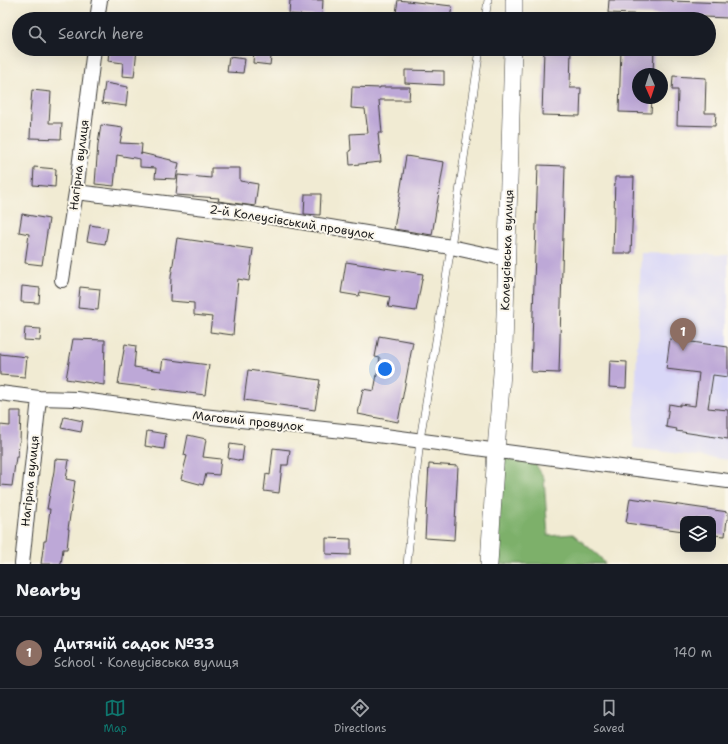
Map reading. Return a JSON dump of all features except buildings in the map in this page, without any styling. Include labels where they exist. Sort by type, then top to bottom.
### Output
[{"type":"street","points":[[98,12],[100,0]]},
{"type":"street","points":[[514,0],[514,12]]},
{"type":"street","name":"Нагірна вулиця","points":[[62,280],[76,192],[93,56]]},
{"type":"street","name":"Колеусівська вулиця","points":[[489,564],[504,347],[513,56]]},
{"type":"street","name":"2-й Колеусівський провулок","points":[[76,192],[246,213],[451,247],[506,259]]},
{"type":"street","name":"Маговий провулок","points":[[0,393],[39,398],[76,399],[184,414],[362,433],[496,450]]},
{"type":"street","name":"Нагірна вулиця","points":[[22,564],[39,398]]},
{"type":"street","points":[[496,450],[728,481]]},
{"type":"lane","points":[[486,12],[488,0]]},
{"type":"lane","points":[[407,564],[420,440],[451,247],[479,56]]},
{"type":"shaded area","points":[[641,253],[728,255],[728,460],[633,448]]},
{"type":"green space","points":[[500,456],[535,463],[544,478],[548,536],[573,534],[600,557],[605,564],[493,564]]},
{"type":"place","name":"Дитячій садок №33","points":[[683,351]]}]
